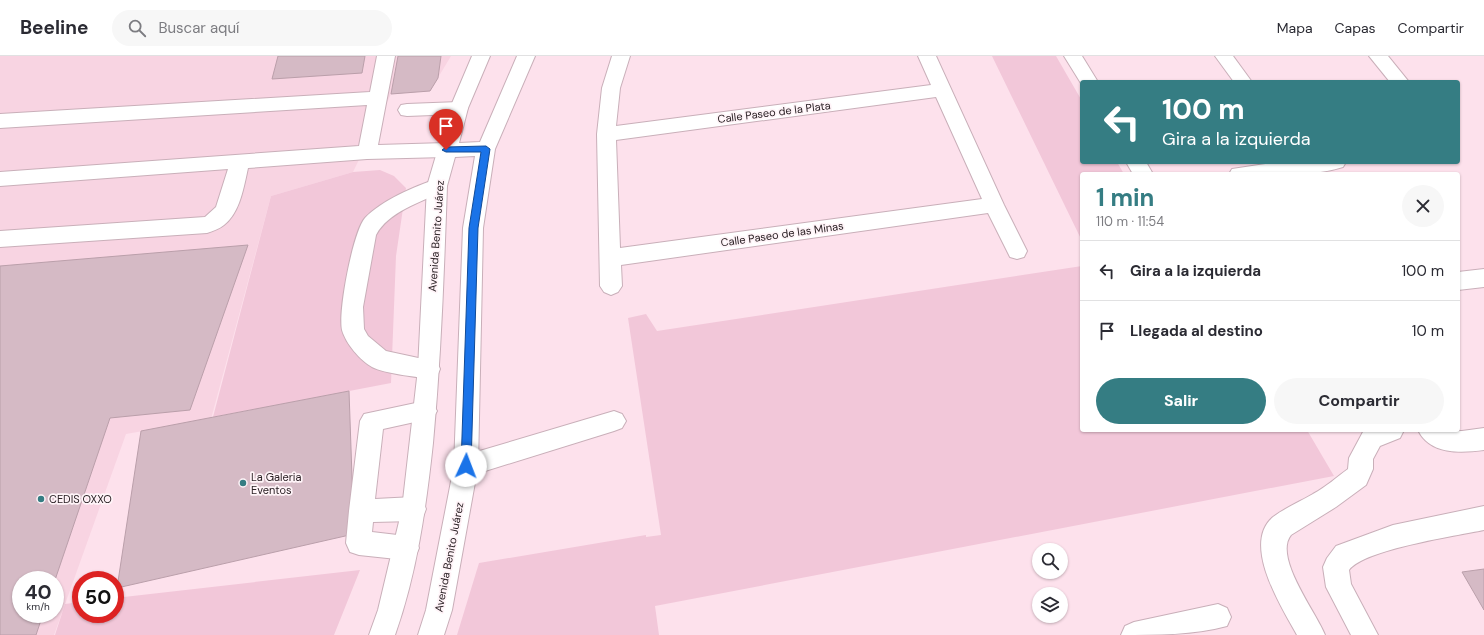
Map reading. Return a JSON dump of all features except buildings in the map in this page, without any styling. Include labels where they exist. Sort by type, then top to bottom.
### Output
[{"type":"street","points":[[367,152],[376,98],[386,56]]},
{"type":"street","name":"Avenida Benito Juárez","points":[[382,635],[391,610],[414,509],[429,369],[437,186],[459,108],[481,56]]},
{"type":"street","name":"Avenida Benito Juárez","points":[[431,635],[439,610],[466,466],[473,228],[486,149],[526,56]]},
{"type":"street","points":[[611,286],[606,134],[611,88],[621,56]]},
{"type":"street","points":[[927,56],[994,205],[1017,251]]},
{"type":"street","points":[[1073,56],[1087,80]]},
{"type":"street","points":[[1224,56],[1242,80]]},
{"type":"street","points":[[1378,56],[1398,80]]},
{"type":"street","name":"Calle Paseo de la Plata","points":[[606,134],[943,90]]},
{"type":"street","points":[[0,120],[376,98]]},
{"type":"street","points":[[407,110],[459,108]]},
{"type":"street","points":[[0,179],[367,152],[486,149]]},
{"type":"street","points":[[0,239],[202,226],[217,221],[224,214],[240,161]]},
{"type":"street","points":[[1252,172],[1302,164]]},
{"type":"street","points":[[429,369],[380,360],[360,343],[353,330],[352,307],[366,235],[372,224],[391,208],[437,186]]},
{"type":"street","name":"Calle Paseo de las Minas","points":[[610,258],[994,205]]},
{"type":"street","points":[[1460,281],[1484,278]]},
{"type":"street","points":[[406,548],[359,543],[360,511],[372,421],[425,411]]},
{"type":"street","points":[[466,466],[614,421]]},
{"type":"street","points":[[1312,635],[1289,595],[1278,568],[1274,552],[1274,536],[1282,526],[1327,499],[1357,477],[1361,469],[1361,458],[1372,438],[1387,432]]},
{"type":"street","points":[[1433,432],[1444,440],[1451,442],[1484,439]]},
{"type":"street","points":[[360,511],[414,509]]},
{"type":"street","points":[[1366,635],[1340,587],[1336,566],[1345,555],[1392,537],[1484,518]]},
{"type":"street","points":[[1134,635],[1173,631],[1218,617]]},
{"type":"shaded area","points":[[0,56],[451,56],[430,91],[391,94],[353,172],[271,196],[211,419],[126,434],[77,571],[72,571],[72,585],[64,607],[64,571],[12,571],[12,623],[58,623],[54,635],[0,635]]},
{"type":"shaded area","points":[[992,56],[1056,56],[1080,98],[1080,164],[1118,164],[1123,172],[1080,172],[1080,237]]},
{"type":"shaded area","points":[[380,170],[394,176],[406,188],[396,256],[391,383],[213,417],[271,196],[353,172]]},
{"type":"shaded area","points":[[1080,266],[1080,432],[1308,432],[1334,476],[655,606],[659,635],[457,635],[479,563],[646,535],[646,537],[661,535],[628,318],[646,314],[657,331]]},
{"type":"shaded area","points":[[360,570],[334,635],[55,635],[59,623],[64,623],[65,604],[72,603],[72,623],[124,623],[124,597]]},
{"type":"place","name":"La Galeria Eventos","points":[[243,483]]},
{"type":"place","name":"CEDIS OXXO","points":[[41,499]]},
{"type":"route","points":[[446,150],[486,149],[473,228],[466,466]]}]
